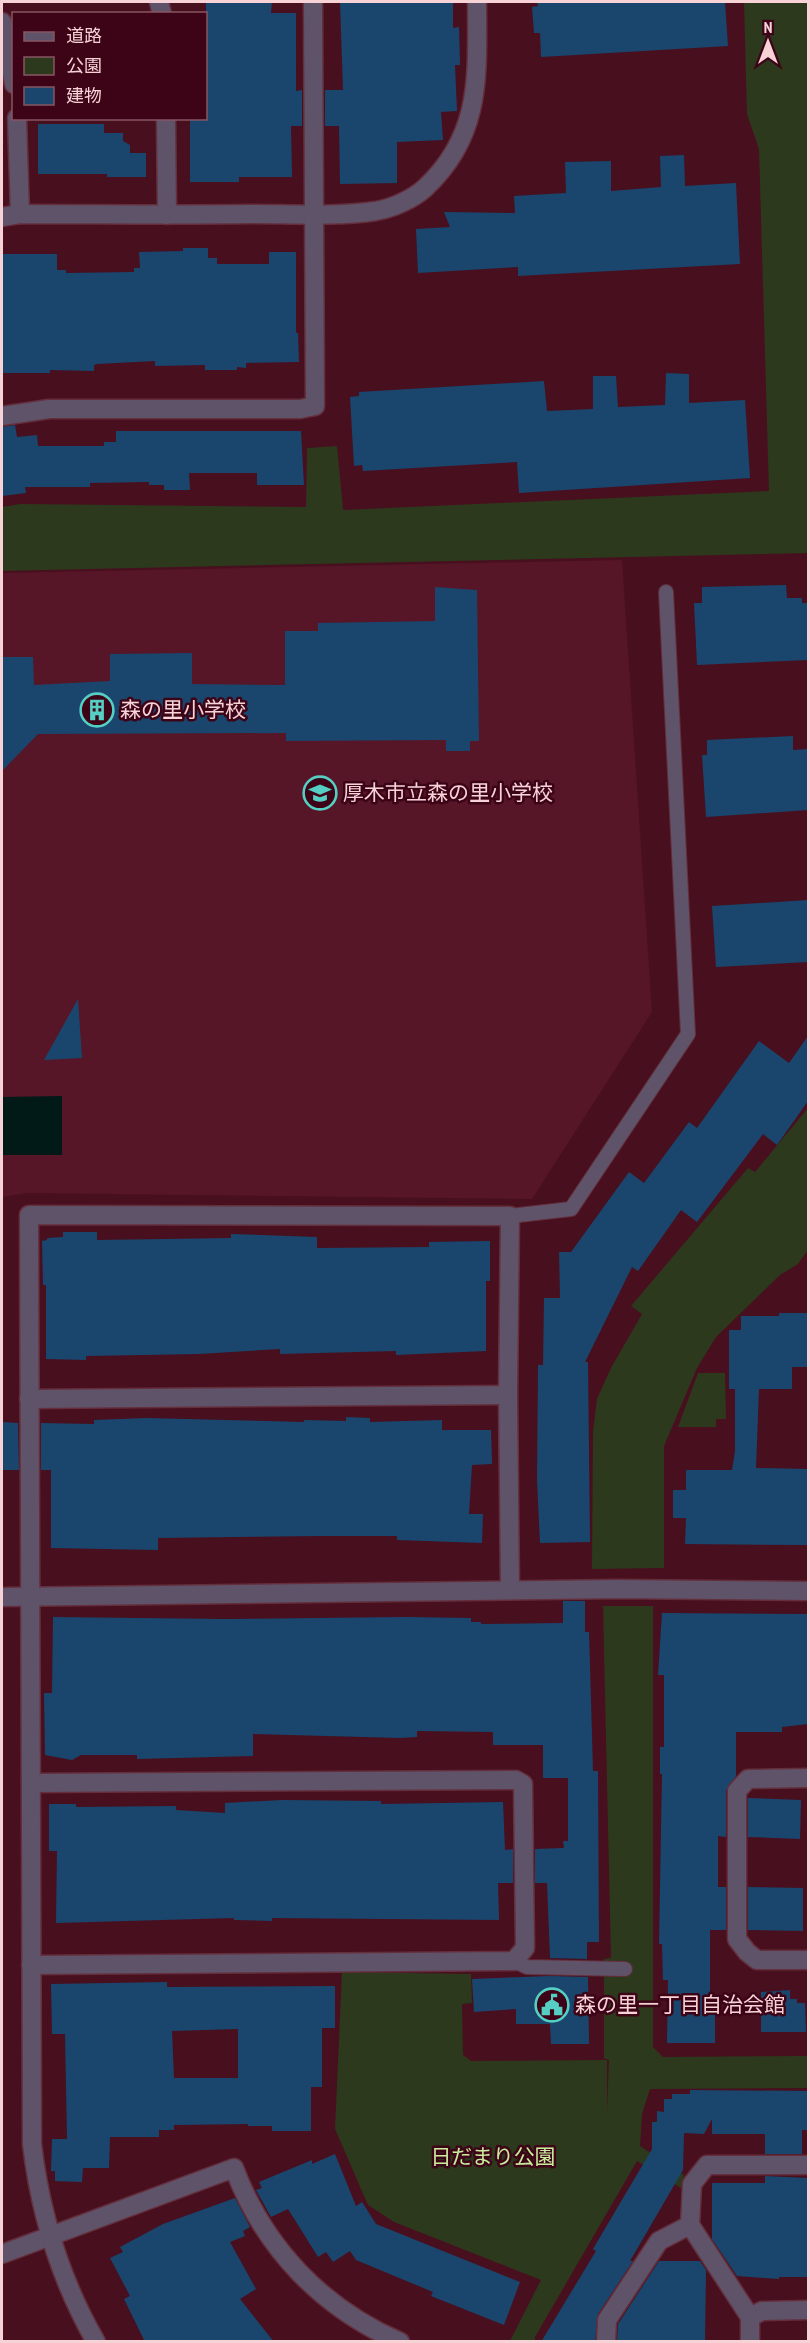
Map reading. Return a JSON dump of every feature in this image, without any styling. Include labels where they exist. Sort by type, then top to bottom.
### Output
[{"type":"street","points":[[2,416],[49,409],[300,409],[315,406],[313,2]]},
{"type":"street","points":[[2,217],[20,214],[315,214],[378,211],[403,202],[424,189],[438,174],[457,147],[471,117],[476,96],[477,2]]},
{"type":"street","points":[[2,22],[12,74]]},
{"type":"street","points":[[16,120],[20,214]]},
{"type":"street","points":[[166,120],[167,215]]},
{"type":"street","points":[[96,2342],[86,2324],[51,2236],[37,2183],[32,2144],[28,1215],[510,1216],[508,1395],[510,1590]]},
{"type":"street","points":[[29,1399],[508,1395]]},
{"type":"street","points":[[2,1597],[510,1590],[808,1591]]},
{"type":"street","points":[[808,1778],[748,1779],[737,1791],[736,1868],[737,1939],[747,1952],[756,1960],[808,1960]]},
{"type":"street","points":[[31,1783],[516,1780],[523,1784],[525,1948],[514,1961],[31,1965]]},
{"type":"street","points":[[750,2342],[750,2317],[690,2225],[692,2184],[707,2165],[808,2165]]},
{"type":"street","points":[[2,2254],[234,2168],[256,2218],[282,2255],[312,2287],[344,2313],[400,2342]]},
{"type":"street","points":[[606,2342],[607,2320],[659,2241],[690,2225]]},
{"type":"street","points":[[750,2317],[762,2311],[808,2310]]},
{"type":"lane","points":[[510,1216],[571,1209],[688,1034],[666,592]]},
{"type":"lane","points":[[514,1961],[527,1967],[625,1969]]},
{"type":"shaded area","name":"厚木市立森の里小学校","points":[[622,560],[652,1012],[532,1199],[27,1193],[2,1197],[2,573]]},
{"type":"green space","points":[[744,2],[808,2],[808,553],[2,571],[2,507],[20,504],[306,507],[307,448],[337,446],[343,510],[769,491],[759,149],[747,114]]},
{"type":"green space","points":[[808,1108],[808,1250],[798,1264],[780,1275],[716,1337],[697,1368],[664,1446],[664,1568],[592,1569],[593,1431],[597,1399],[611,1368],[642,1314],[631,1306],[748,1168],[755,1172]]},
{"type":"green space","points":[[698,1373],[725,1373],[726,1419],[716,1419],[716,1427],[678,1427]]},
{"type":"green space","name":"日だまり公園","points":[[603,1606],[653,1606],[653,2047],[663,2057],[808,2056],[808,2088],[650,2089],[642,2114],[640,2146],[684,2175],[681,2188],[637,2161],[535,2337],[535,2341],[510,2341],[541,2280],[394,2222],[368,2205],[335,2129],[342,1972],[471,1974],[472,2003],[462,2004],[463,2055],[471,2061],[607,2060],[607,2114],[609,2060],[604,2058],[604,1959],[611,1958]]},
{"type":"water","points":[[62,1096],[62,1155],[2,1155],[2,1097]]},
{"type":"building","points":[[206,2],[272,2],[271,13],[296,13],[296,91],[302,90],[302,126],[291,126],[292,177],[239,177],[239,182],[190,182],[190,120],[207,120]]},
{"type":"building","points":[[340,2],[453,2],[453,28],[459,27],[460,65],[455,65],[457,111],[441,112],[443,140],[397,142],[397,183],[340,184],[339,126],[325,126],[325,90],[343,90]]},
{"type":"building","points":[[537,2],[725,2],[728,46],[541,57],[540,33],[534,33],[532,7],[538,6]]},
{"type":"building","points":[[38,124],[104,124],[104,133],[123,133],[123,141],[130,145],[130,153],[146,153],[146,177],[107,177],[107,174],[38,174]]},
{"type":"building","points":[[684,155],[685,186],[736,183],[740,264],[518,276],[518,267],[418,273],[416,229],[450,227],[444,212],[515,213],[514,196],[566,193],[565,162],[611,161],[611,191],[661,187],[660,156]]},
{"type":"building","points":[[183,248],[208,248],[208,258],[217,258],[217,264],[269,264],[269,252],[296,252],[296,333],[298,333],[299,362],[246,363],[246,368],[237,367],[237,370],[205,370],[205,365],[155,366],[155,361],[97,364],[94,365],[94,371],[50,370],[50,373],[2,373],[2,254],[57,254],[57,270],[66,270],[66,273],[134,272],[134,268],[140,268],[139,252],[183,251]]},
{"type":"building","points":[[666,373],[689,374],[689,403],[745,400],[750,478],[519,493],[517,462],[363,471],[362,465],[354,466],[350,397],[359,396],[359,392],[544,381],[547,411],[593,409],[593,376],[616,376],[618,407],[665,405]]},
{"type":"building","points":[[15,425],[17,437],[37,435],[38,446],[104,446],[104,442],[116,442],[116,431],[301,431],[304,485],[257,485],[257,473],[189,473],[190,490],[164,490],[164,485],[149,485],[149,482],[90,483],[90,487],[25,487],[26,493],[2,496],[2,427]]},
{"type":"building","points":[[786,585],[787,598],[802,598],[802,603],[808,603],[808,660],[697,665],[694,603],[702,603],[702,587]]},
{"type":"building","points":[[435,587],[477,590],[479,741],[470,741],[470,751],[446,751],[446,740],[286,741],[286,733],[38,734],[2,771],[2,657],[33,657],[34,685],[110,681],[110,654],[192,653],[192,684],[285,685],[285,631],[318,631],[318,623],[435,621]]},
{"type":"building","points":[[793,736],[793,750],[808,749],[808,810],[706,817],[702,755],[707,755],[707,740]]},
{"type":"building","points":[[808,900],[808,962],[716,967],[712,906]]},
{"type":"building","points":[[78,999],[82,1058],[44,1060]]},
{"type":"building","points":[[808,1036],[808,1101],[777,1145],[763,1134],[697,1222],[681,1210],[638,1271],[632,1267],[585,1362],[588,1362],[590,1542],[540,1543],[537,1480],[538,1365],[543,1365],[544,1298],[560,1298],[559,1252],[571,1252],[629,1172],[644,1183],[689,1122],[697,1128],[759,1041],[789,1063]]},
{"type":"building","points":[[63,1232],[97,1232],[97,1240],[231,1238],[231,1234],[317,1237],[317,1248],[429,1247],[429,1242],[490,1241],[490,1281],[486,1281],[486,1351],[396,1355],[396,1351],[280,1354],[280,1349],[199,1354],[86,1356],[86,1360],[46,1359],[46,1285],[43,1285],[42,1241],[47,1238],[63,1237]]},
{"type":"building","points":[[779,1313],[808,1313],[808,1367],[792,1367],[792,1389],[759,1389],[756,1468],[807,1469],[807,1545],[685,1544],[686,1518],[673,1518],[673,1490],[686,1490],[686,1470],[732,1470],[735,1451],[735,1389],[729,1389],[729,1330],[741,1330],[741,1316],[779,1316]]},
{"type":"building","points":[[346,1417],[370,1418],[370,1422],[442,1420],[442,1430],[491,1430],[492,1464],[472,1465],[469,1514],[483,1514],[482,1543],[397,1540],[397,1536],[318,1536],[158,1538],[158,1550],[51,1548],[51,1470],[41,1470],[41,1423],[94,1424],[94,1420],[146,1418],[304,1422],[304,1420],[346,1421]]},
{"type":"building","points":[[2,1422],[18,1423],[19,1470],[2,1470]]},
{"type":"building","points":[[563,1601],[585,1601],[585,1632],[589,1632],[593,1771],[598,1771],[599,1942],[587,1942],[587,1959],[550,1958],[547,1883],[535,1883],[535,1849],[564,1848],[563,1841],[568,1841],[568,1778],[543,1778],[543,1745],[493,1745],[493,1732],[417,1731],[417,1737],[400,1738],[253,1734],[253,1756],[137,1759],[137,1755],[81,1755],[72,1760],[45,1755],[44,1693],[52,1693],[53,1617],[223,1619],[404,1617],[471,1618],[471,1622],[481,1622],[481,1624],[563,1623]]},
{"type":"building","points":[[662,1613],[808,1614],[808,1724],[782,1727],[782,1732],[736,1732],[736,1776],[726,1791],[726,1837],[718,1836],[718,1887],[726,1887],[726,1930],[710,1930],[710,2005],[715,2005],[715,2043],[667,2043],[668,1980],[663,1980],[662,1944],[659,1944],[662,1774],[660,1774],[660,1747],[664,1747],[664,1675],[658,1675]]},
{"type":"building","points":[[748,1798],[801,1800],[800,1839],[748,1837]]},
{"type":"building","points":[[282,1800],[381,1801],[381,1804],[503,1802],[505,1850],[513,1849],[513,1883],[498,1883],[499,1920],[272,1918],[272,1921],[234,1920],[234,1918],[56,1923],[57,1851],[49,1851],[49,1804],[76,1804],[76,1807],[176,1806],[176,1810],[225,1813],[225,1803]]},
{"type":"building","points":[[748,1887],[803,1888],[803,1931],[748,1930]]},
{"type":"building","name":"森の里一丁目自治会館","points":[[588,1977],[589,2044],[551,2044],[550,2024],[516,2024],[516,2009],[474,2012],[472,1979]]},
{"type":"building","points":[[167,1982],[167,1987],[335,1986],[335,2028],[322,2028],[322,2087],[311,2087],[311,2131],[272,2131],[272,2126],[248,2126],[248,2124],[174,2125],[174,2130],[159,2130],[159,2137],[110,2137],[109,2168],[83,2168],[82,2182],[55,2181],[55,2171],[51,2171],[52,2139],[67,2139],[65,2034],[52,2034],[51,1984]],"holes":[[[238,2029],[238,2078],[174,2078],[172,2031]]]},
{"type":"building","points":[[790,1990],[790,1999],[797,1999],[797,2003],[805,2003],[806,2032],[761,2032],[761,1992]]},
{"type":"building","points":[[690,2090],[808,2091],[808,2130],[802,2130],[802,2154],[765,2154],[765,2134],[712,2134],[712,2119],[704,2134],[684,2133],[683,2170],[630,2261],[633,2261],[598,2314],[595,2342],[541,2342],[596,2251],[593,2249],[652,2149],[652,2122],[657,2122],[657,2111],[664,2112],[664,2099],[672,2099],[672,2094],[690,2094]]},
{"type":"building","points":[[335,2154],[356,2206],[362,2202],[376,2224],[520,2282],[504,2325],[431,2296],[433,2292],[356,2260],[350,2251],[333,2262],[326,2252],[318,2257],[288,2209],[271,2217],[256,2190],[262,2188],[259,2182],[312,2160],[312,2164]]},
{"type":"building","points":[[765,2176],[808,2178],[808,2277],[779,2277],[779,2279],[737,2276],[712,2239],[712,2183],[765,2183]]},
{"type":"building","points":[[235,2198],[250,2227],[243,2231],[245,2236],[230,2242],[256,2289],[240,2299],[274,2342],[145,2342],[124,2299],[130,2296],[110,2258],[123,2252],[120,2247],[163,2224]]},
{"type":"building","points":[[659,2261],[700,2261],[706,2270],[705,2342],[617,2342],[618,2324]]},
{"type":"place","name":"森の里小学校","points":[[97,710]]},
{"type":"place","name":"厚木市立森の里小学校","points":[[320,793]]},
{"type":"place","name":"森の里一丁目自治会館","points":[[552,2005]]}]
